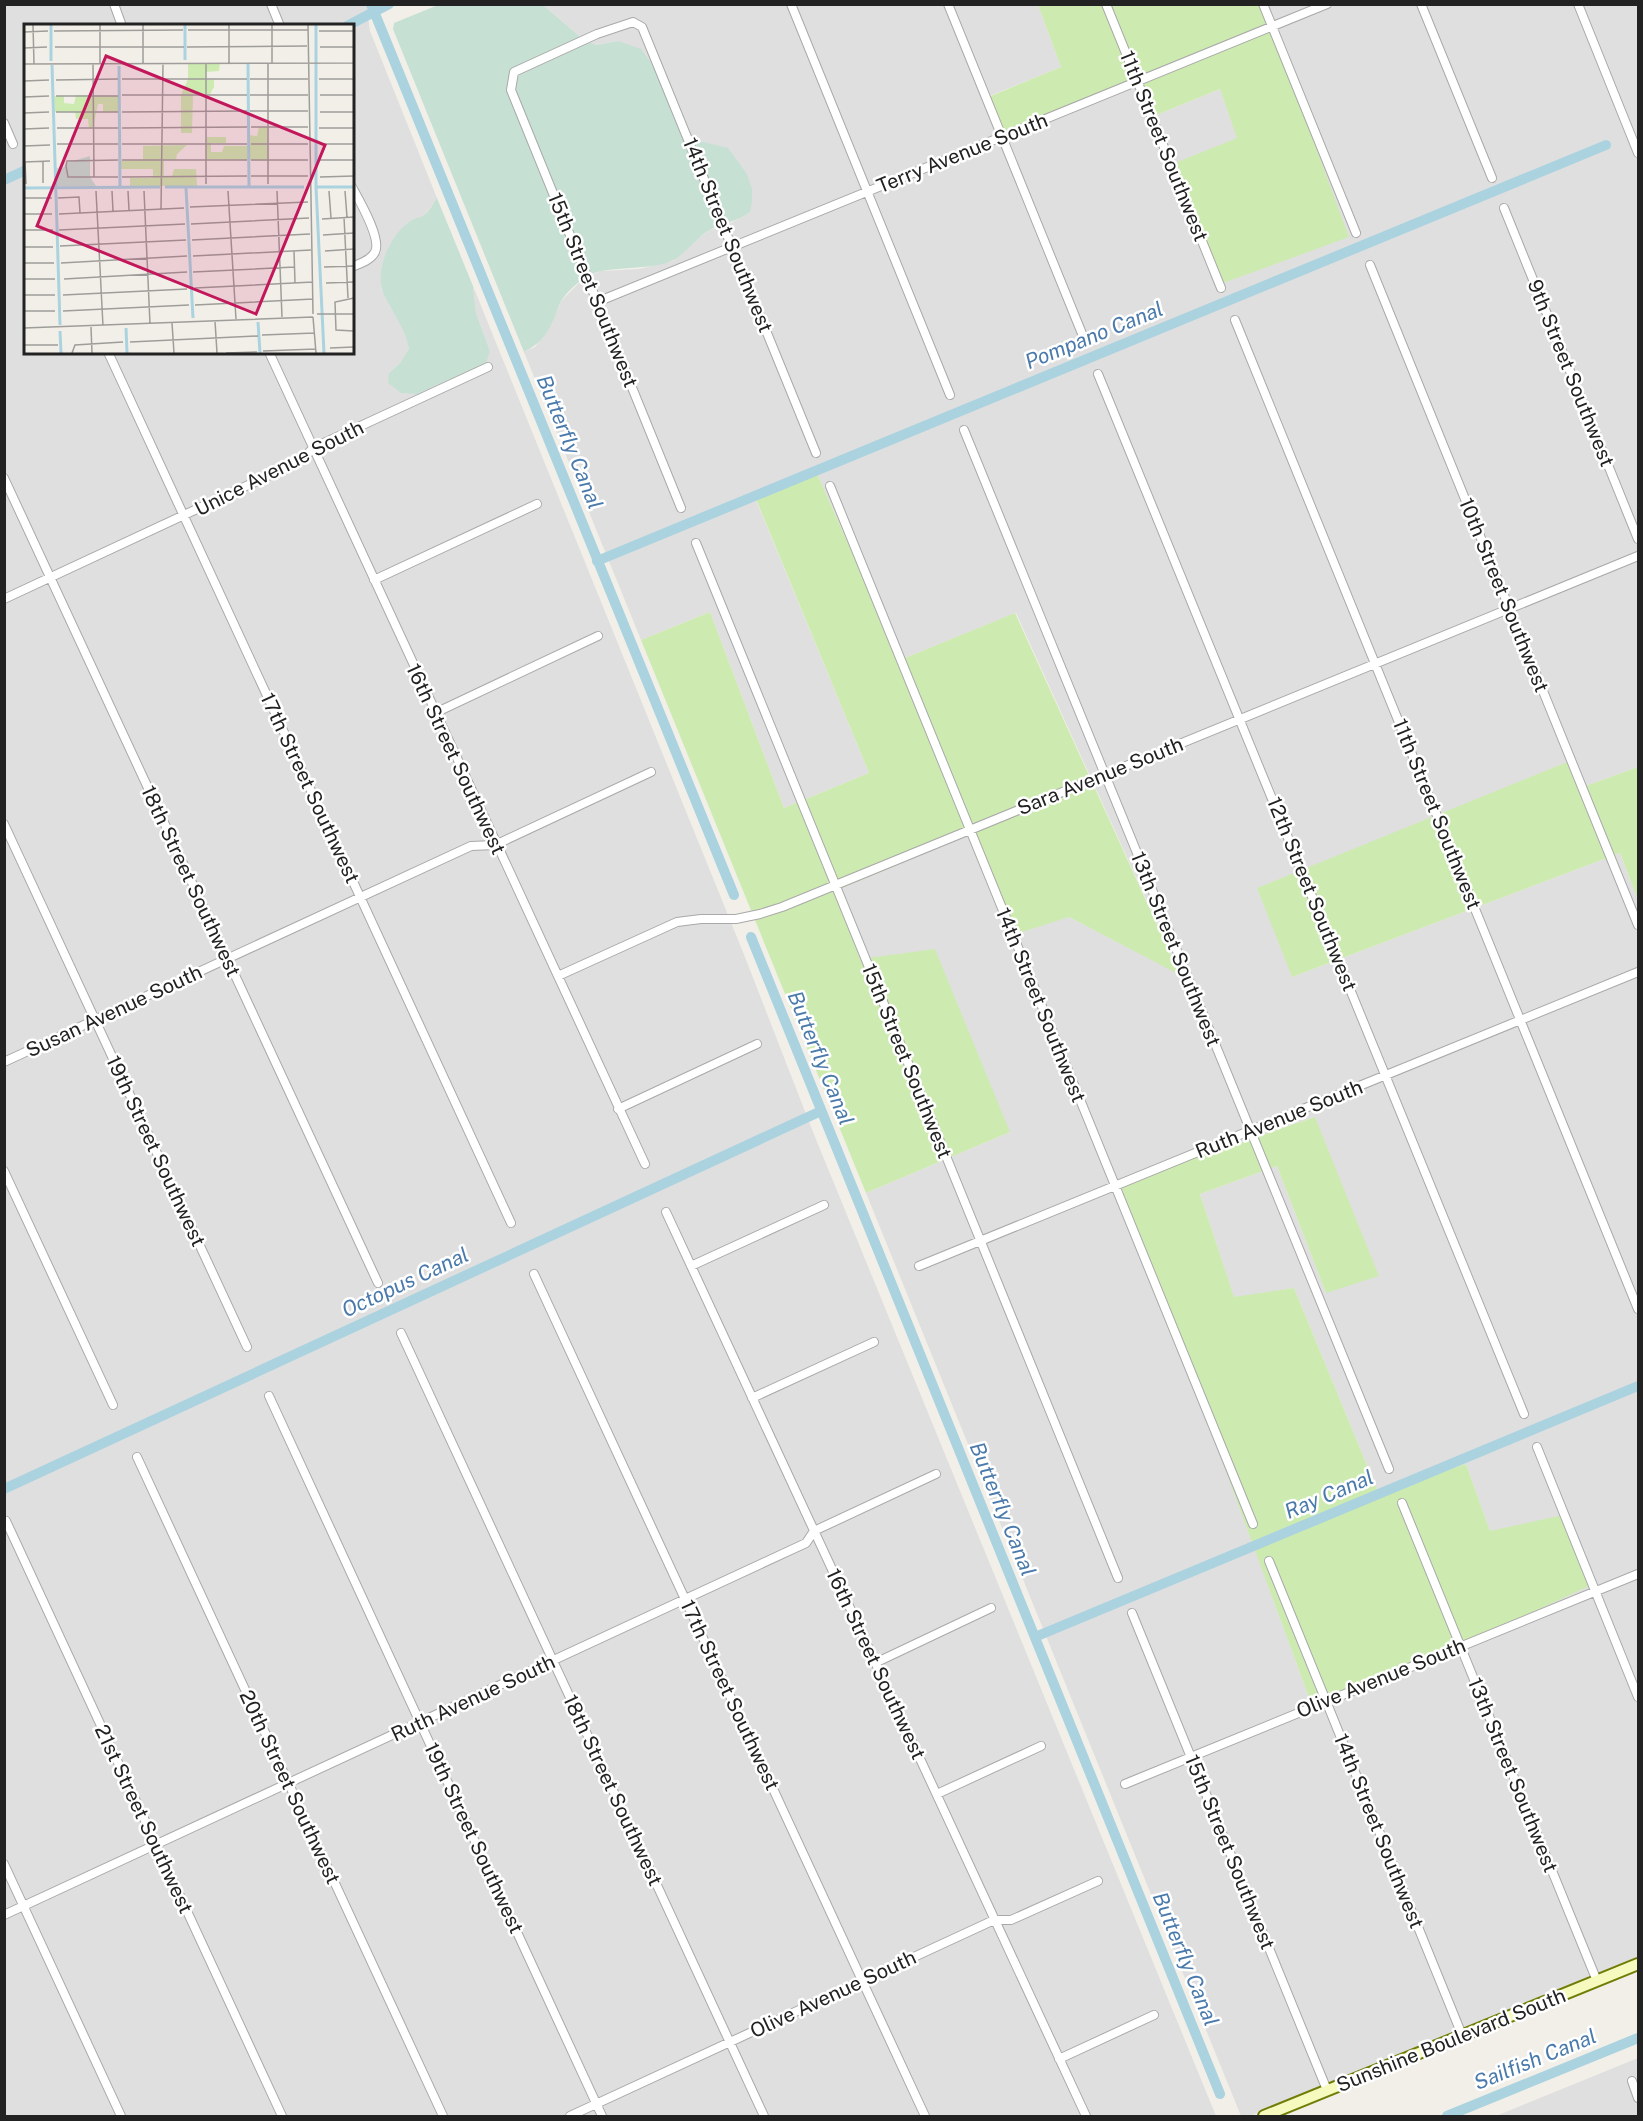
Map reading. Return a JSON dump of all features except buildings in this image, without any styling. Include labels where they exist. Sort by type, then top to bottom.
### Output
[{"type":"street","points":[[114,4],[121,24]]},
{"type":"street","points":[[271,4],[279,24]]},
{"type":"street","points":[[791,4],[950,395]]},
{"type":"street","points":[[948,4],[1085,341]]},
{"type":"street","name":"11th Street Southwest","points":[[1106,4],[1221,288]]},
{"type":"street","points":[[1263,4],[1356,233]]},
{"type":"street","name":"Terry Avenue South","points":[[597,302],[1327,4]]},
{"type":"street","points":[[1421,4],[1492,178]]},
{"type":"street","points":[[1578,4],[1638,153]]},
{"type":"street","name":"15th Street Southwest","points":[[633,22],[597,34],[514,72],[511,90],[681,508]]},
{"type":"street","name":"14th Street Southwest","points":[[633,22],[642,27],[816,453]]},
{"type":"street","points":[[4,123],[13,144]]},
{"type":"street","points":[[354,191],[377,239],[376,251],[368,260],[354,266]]},
{"type":"street","name":"9th Street Southwest","points":[[1504,208],[1638,539]]},
{"type":"street","name":"10th Street Southwest","points":[[1370,265],[1638,925]]},
{"type":"street","name":"11th Street Southwest","points":[[1235,320],[1638,1309]]},
{"type":"street","name":"17th Street Southwest","points":[[109,354],[511,1223]]},
{"type":"street","name":"16th Street Southwest","points":[[270,354],[495,845],[645,1164]]},
{"type":"street","name":"Unice Avenue South","points":[[4,598],[302,460],[312,448],[488,367]]},
{"type":"street","name":"12th Street Southwest","points":[[1098,374],[1524,1414]]},
{"type":"street","name":"13th Street Southwest","points":[[964,430],[1389,1469]]},
{"type":"street","name":"18th Street Southwest","points":[[4,478],[378,1283]]},
{"type":"street","name":"14th Street Southwest","points":[[830,486],[1253,1524]]},
{"type":"street","points":[[374,580],[537,504]]},
{"type":"street","name":"15th Street Southwest","points":[[696,543],[1118,1578]]},
{"type":"street","name":"Sara Avenue South","points":[[558,976],[677,922],[748,917],[782,907],[1638,556]]},
{"type":"street","points":[[435,712],[598,636]]},
{"type":"street","name":"Susan Avenue South","points":[[4,1062],[471,846],[495,845],[651,772]]},
{"type":"street","name":"19th Street Southwest","points":[[4,824],[247,1347]]},
{"type":"street","name":"Ruth Avenue South","points":[[919,1266],[1638,972]]},
{"type":"street","points":[[618,1109],[757,1044]]},
{"type":"street","points":[[4,1171],[113,1405]]},
{"type":"street","points":[[691,1266],[824,1205]]},
{"type":"street","name":"16th Street Southwest","points":[[666,1212],[1086,2116]]},
{"type":"street","name":"17th Street Southwest","points":[[534,1274],[925,2116]]},
{"type":"street","name":"18th Street Southwest","points":[[401,1333],[764,2116]]},
{"type":"street","points":[[752,1398],[874,1342]]},
{"type":"street","name":"19th Street Southwest","points":[[269,1396],[603,2116]]},
{"type":"street","points":[[1537,1447],[1638,1697]]},
{"type":"street","name":"20th Street Southwest","points":[[137,1457],[443,2116]]},
{"type":"street","name":"Ruth Avenue South","points":[[4,1915],[806,1543],[814,1531],[936,1474]]},
{"type":"street","name":"13th Street Southwest","points":[[1402,1503],[1597,1981]]},
{"type":"street","name":"21st Street Southwest","points":[[6,1521],[282,2116]]},
{"type":"street","name":"14th Street Southwest","points":[[1269,1561],[1462,2036]]},
{"type":"street","name":"Olive Avenue South","points":[[1125,1784],[1638,1574]]},
{"type":"street","points":[[875,1663],[991,1608]]},
{"type":"street","name":"15th Street Southwest","points":[[1132,1613],[1327,2090]]},
{"type":"street","points":[[937,1794],[1041,1746]]},
{"type":"street","points":[[4,1864],[122,2116]]},
{"type":"street","name":"Olive Avenue South","points":[[570,2116],[994,1920],[1011,1920],[1098,1881]]},
{"type":"street","name":"Sunshine Boulevard South","points":[[1264,2116],[1638,1964]]},
{"type":"street","points":[[1059,2059],[1154,2015]]},
{"type":"street","points":[[1632,2081],[1638,2098]]},
{"type":"shaded area","points":[[5,5],[382,5],[368,16],[370,31],[437,198],[381,288],[407,334],[409,350],[389,373],[432,388],[448,380],[490,351],[476,313],[473,286],[743,952],[813,1132],[1216,2116],[5,2116]]},
{"type":"shaded area","points":[[543,5],[1038,5],[1061,67],[987,97],[1139,81],[1154,116],[1220,89],[1238,138],[1216,286],[1263,5],[1638,5],[1638,767],[1583,787],[1292,977],[1620,853],[1638,900],[1638,1958],[1250,2116],[1241,2116],[866,1193],[1010,1132],[860,959],[834,891],[975,833],[1069,917],[1180,974],[1016,613],[900,660],[814,467],[753,493],[869,773],[784,808],[710,612],[641,640],[524,352],[535,347],[552,323],[561,301],[585,277],[601,271],[639,269],[673,261],[710,230],[731,223],[750,212],[728,149],[700,141],[683,127],[618,41],[597,45],[585,41]],"holes":[[[1315,1117],[1326,1293],[1277,1166],[1200,1194],[1234,1298],[1294,1288],[1378,1492],[1466,1464],[1490,1531],[1314,1711],[1121,1182]]]},
{"type":"shaded area","points":[[1638,2058],[1638,2116],[1496,2116]]},
{"type":"green space","points":[[438,5],[543,5],[585,41],[597,45],[618,41],[641,49],[658,72],[683,127],[700,141],[728,148],[747,174],[752,189],[750,212],[708,231],[679,257],[669,262],[601,271],[584,278],[561,301],[550,328],[544,336],[524,352],[393,29],[394,23]]},
{"type":"green space","points":[[1038,5],[1263,5],[1349,237],[1215,286],[1170,165],[1237,138],[1220,89],[1154,116],[1140,81],[999,138],[986,98],[1061,67]]},
{"type":"green space","points":[[437,198],[473,286],[476,313],[490,351],[486,363],[474,372],[448,380],[417,394],[401,393],[388,383],[389,373],[400,363],[409,349],[402,328],[384,295],[381,285],[383,264],[386,252],[398,233],[414,219],[422,217]]},
{"type":"green space","points":[[814,467],[900,660],[1015,613],[1180,975],[1069,917],[1016,934],[975,833],[835,891],[860,959],[935,949],[1010,1132],[866,1193],[641,640],[710,612],[784,808],[869,773],[753,492]]},
{"type":"green space","points":[[1572,760],[1583,787],[1638,767],[1638,900],[1620,853],[1292,977],[1257,888]]},
{"type":"green space","points":[[1315,1117],[1379,1276],[1326,1293],[1277,1166],[1200,1194],[1234,1297],[1294,1288],[1378,1492],[1466,1464],[1490,1531],[1568,1514],[1596,1583],[1314,1711],[1120,1183]]},
{"type":"waterway","name":"Butterfly Canal","points":[[371,4],[734,895]]},
{"type":"waterway","points":[[351,24],[389,4]]},
{"type":"waterway","name":"Pompano Canal","points":[[597,561],[1606,145]]},
{"type":"waterway","points":[[4,180],[24,171]]},
{"type":"waterway","name":"Butterfly Canal","points":[[751,937],[1220,2094]]},
{"type":"waterway","name":"Octopus Canal","points":[[4,1489],[821,1111]]},
{"type":"waterway","name":"Ray Canal","points":[[1035,1637],[1638,1386]]},
{"type":"waterway","name":"Sailfish Canal","points":[[1447,2116],[1638,2038]]}]
